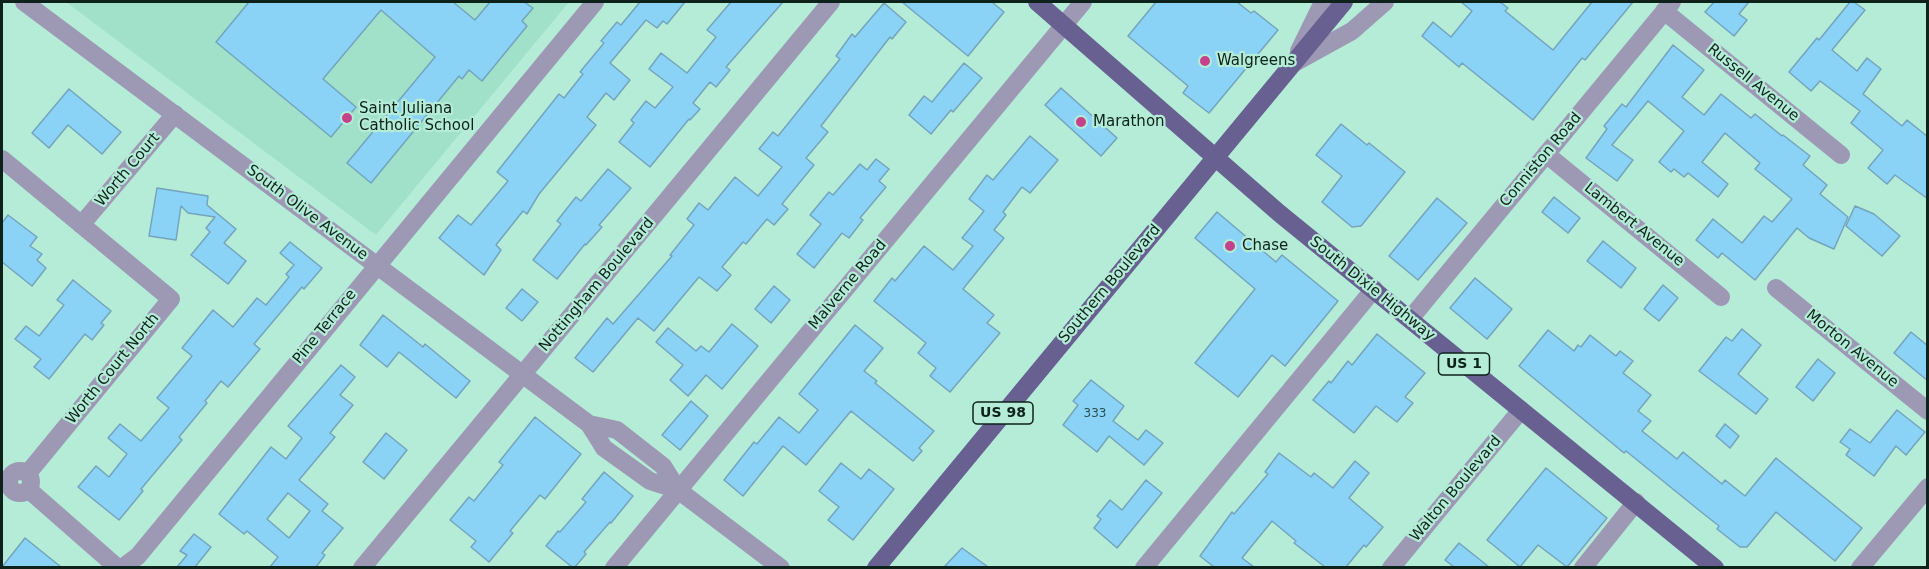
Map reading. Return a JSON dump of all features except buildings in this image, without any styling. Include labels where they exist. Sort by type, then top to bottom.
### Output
[{"type":"main road","name":"South Dixie Highway","points":[[1037,2],[1279,213],[1715,567]]},
{"type":"main road","name":"Southern Boulevard","points":[[876,567],[1344,2]]},
{"type":"street","name":"South Olive Avenue","points":[[24,2],[589,424],[617,430],[663,466],[678,490],[781,567]]},
{"type":"street","name":"Pine Terrace","points":[[120,567],[138,556],[595,2]]},
{"type":"street","name":"Nottingham Boulevard","points":[[362,567],[831,2]]},
{"type":"street","name":"Malverne Road","points":[[614,567],[1083,2]]},
{"type":"street","points":[[1292,64],[1323,2]]},
{"type":"street","points":[[1292,64],[1352,31],[1385,2]]},
{"type":"street","name":"Conniston Road","points":[[1410,319],[1668,6]]},
{"type":"street","name":"Russell Avenue","points":[[1668,6],[1841,155]]},
{"type":"street","name":"Worth Court","points":[[81,225],[175,114]]},
{"type":"street","name":"Lambert Avenue","points":[[1546,154],[1721,297]]},
{"type":"street","points":[[2,159],[81,225]]},
{"type":"street","name":"Worth Court North","points":[[14,483],[171,299],[81,225]]},
{"type":"street","name":"Morton Avenue","points":[[1776,288],[1928,411]]},
{"type":"street","points":[[1144,567],[1374,289]]},
{"type":"street","name":"Walton Boulevard","points":[[1391,567],[1521,410]]},
{"type":"street","points":[[14,483],[120,567]]},
{"type":"street","points":[[1860,567],[1928,487]]},
{"type":"street","points":[[1583,567],[1636,502]]},
{"type":"shaded area","name":"Saint Juliana Catholic School","points":[[66,2],[569,2],[376,235]]},
{"type":"place","name":"Walgreens","points":[[1205,61]]},
{"type":"place","name":"Saint Juliana Catholic School","points":[[347,118]]},
{"type":"place","name":"Marathon","points":[[1081,122]]},
{"type":"place","name":"Chase","points":[[1230,246]]}]
